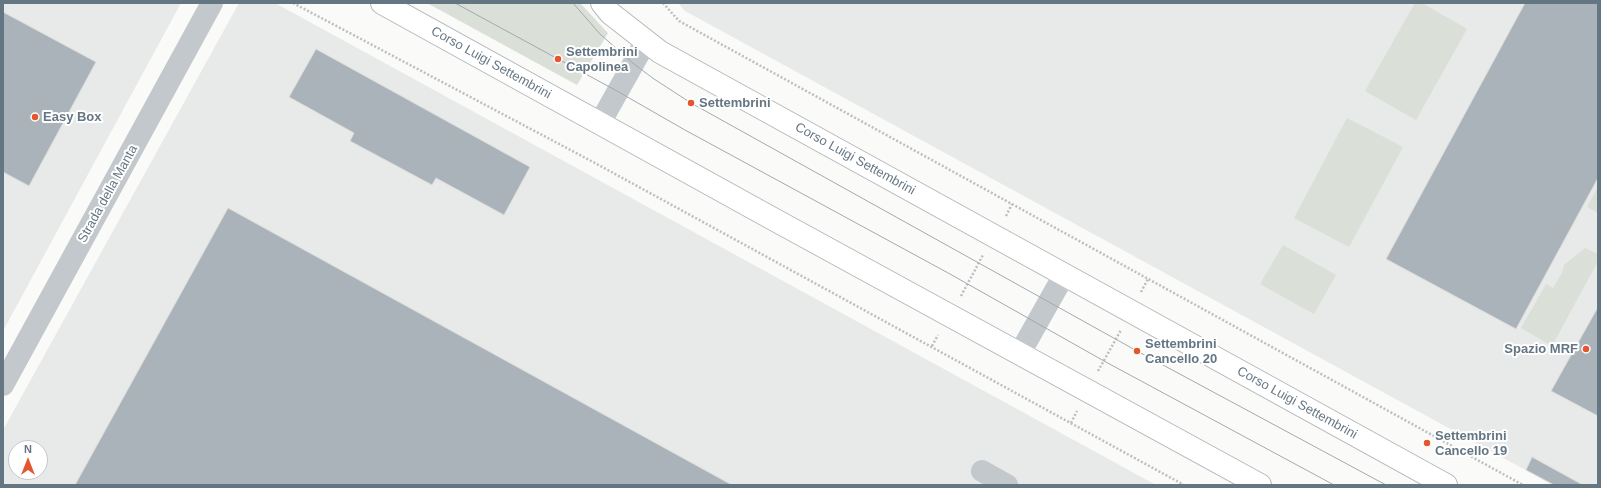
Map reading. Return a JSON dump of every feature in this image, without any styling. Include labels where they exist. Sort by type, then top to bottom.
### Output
[{"type":"main road","name":"Corso Luigi Settembrini","points":[[382,3],[1260,485]]},
{"type":"main road","name":"Corso Luigi Settembrini","points":[[602,3],[610,13],[667,56],[1446,485]]},
{"type":"street","name":"Strada della Manta","points":[[3,385],[212,3]]},
{"type":"street","points":[[600,123],[646,41]]},
{"type":"street","points":[[1020,353],[1064,275]]},
{"type":"street","points":[[982,471],[1007,485]]},
{"type":"path","points":[[293,3],[595,162],[1184,485]]},
{"type":"path","points":[[663,3],[679,21],[1523,485]]},
{"type":"path","points":[[932,347],[1012,204]]},
{"type":"path","points":[[1071,423],[1148,279]]},
{"type":"shaded area","points":[[3,3],[181,3],[3,331]]},
{"type":"shaded area","points":[[239,3],[275,3],[1156,485],[3,485],[3,430]]},
{"type":"shaded area","points":[[427,3],[580,3],[608,33],[577,85]]},
{"type":"shaded area","points":[[678,3],[1598,3],[1598,485],[1553,485],[685,11]]},
{"type":"shaded area","points":[[1415,3],[1422,3],[1467,29],[1416,120],[1365,91]]},
{"type":"shaded area","points":[[1347,118],[1403,147],[1349,247],[1294,218]]},
{"type":"shaded area","points":[[1598,187],[1598,213],[1587,207]]},
{"type":"shaded area","points":[[1283,245],[1336,275],[1314,314],[1260,284]]},
{"type":"shaded area","points":[[1585,248],[1598,254],[1598,261],[1552,346],[1521,328],[1546,284],[1553,288],[1562,273],[1564,265]]},
{"type":"building","points":[[1525,3],[1598,3],[1598,178],[1516,329],[1386,259]]},
{"type":"building","name":"Easy Box","points":[[3,12],[96,62],[29,186],[3,172]]},
{"type":"building","points":[[316,49],[530,167],[504,215],[436,178],[432,185],[350,141],[354,133],[289,97]]},
{"type":"building","points":[[228,208],[732,485],[75,485]]},
{"type":"building","name":"Spazio MRF","points":[[1598,307],[1598,416],[1551,391]]},
{"type":"building","points":[[1532,457],[1583,485],[1554,485],[1526,470]]},
{"type":"tram line","points":[[455,3],[950,274],[1104,361],[1334,485]]},
{"type":"tram line","points":[[573,3],[600,34],[634,64],[691,103],[1137,351],[1386,485]]},
{"type":"place","name":"Settembrini Capolinea","points":[[558,59]]},
{"type":"place","name":"Settembrini","points":[[691,103]]},
{"type":"place","name":"Easy Box","points":[[35,117]]},
{"type":"place","name":"Spazio MRF","points":[[1586,349]]},
{"type":"place","name":"Settembrini Cancello 20","points":[[1137,351]]},
{"type":"place","name":"Settembrini Cancello 19","points":[[1427,443]]}]
